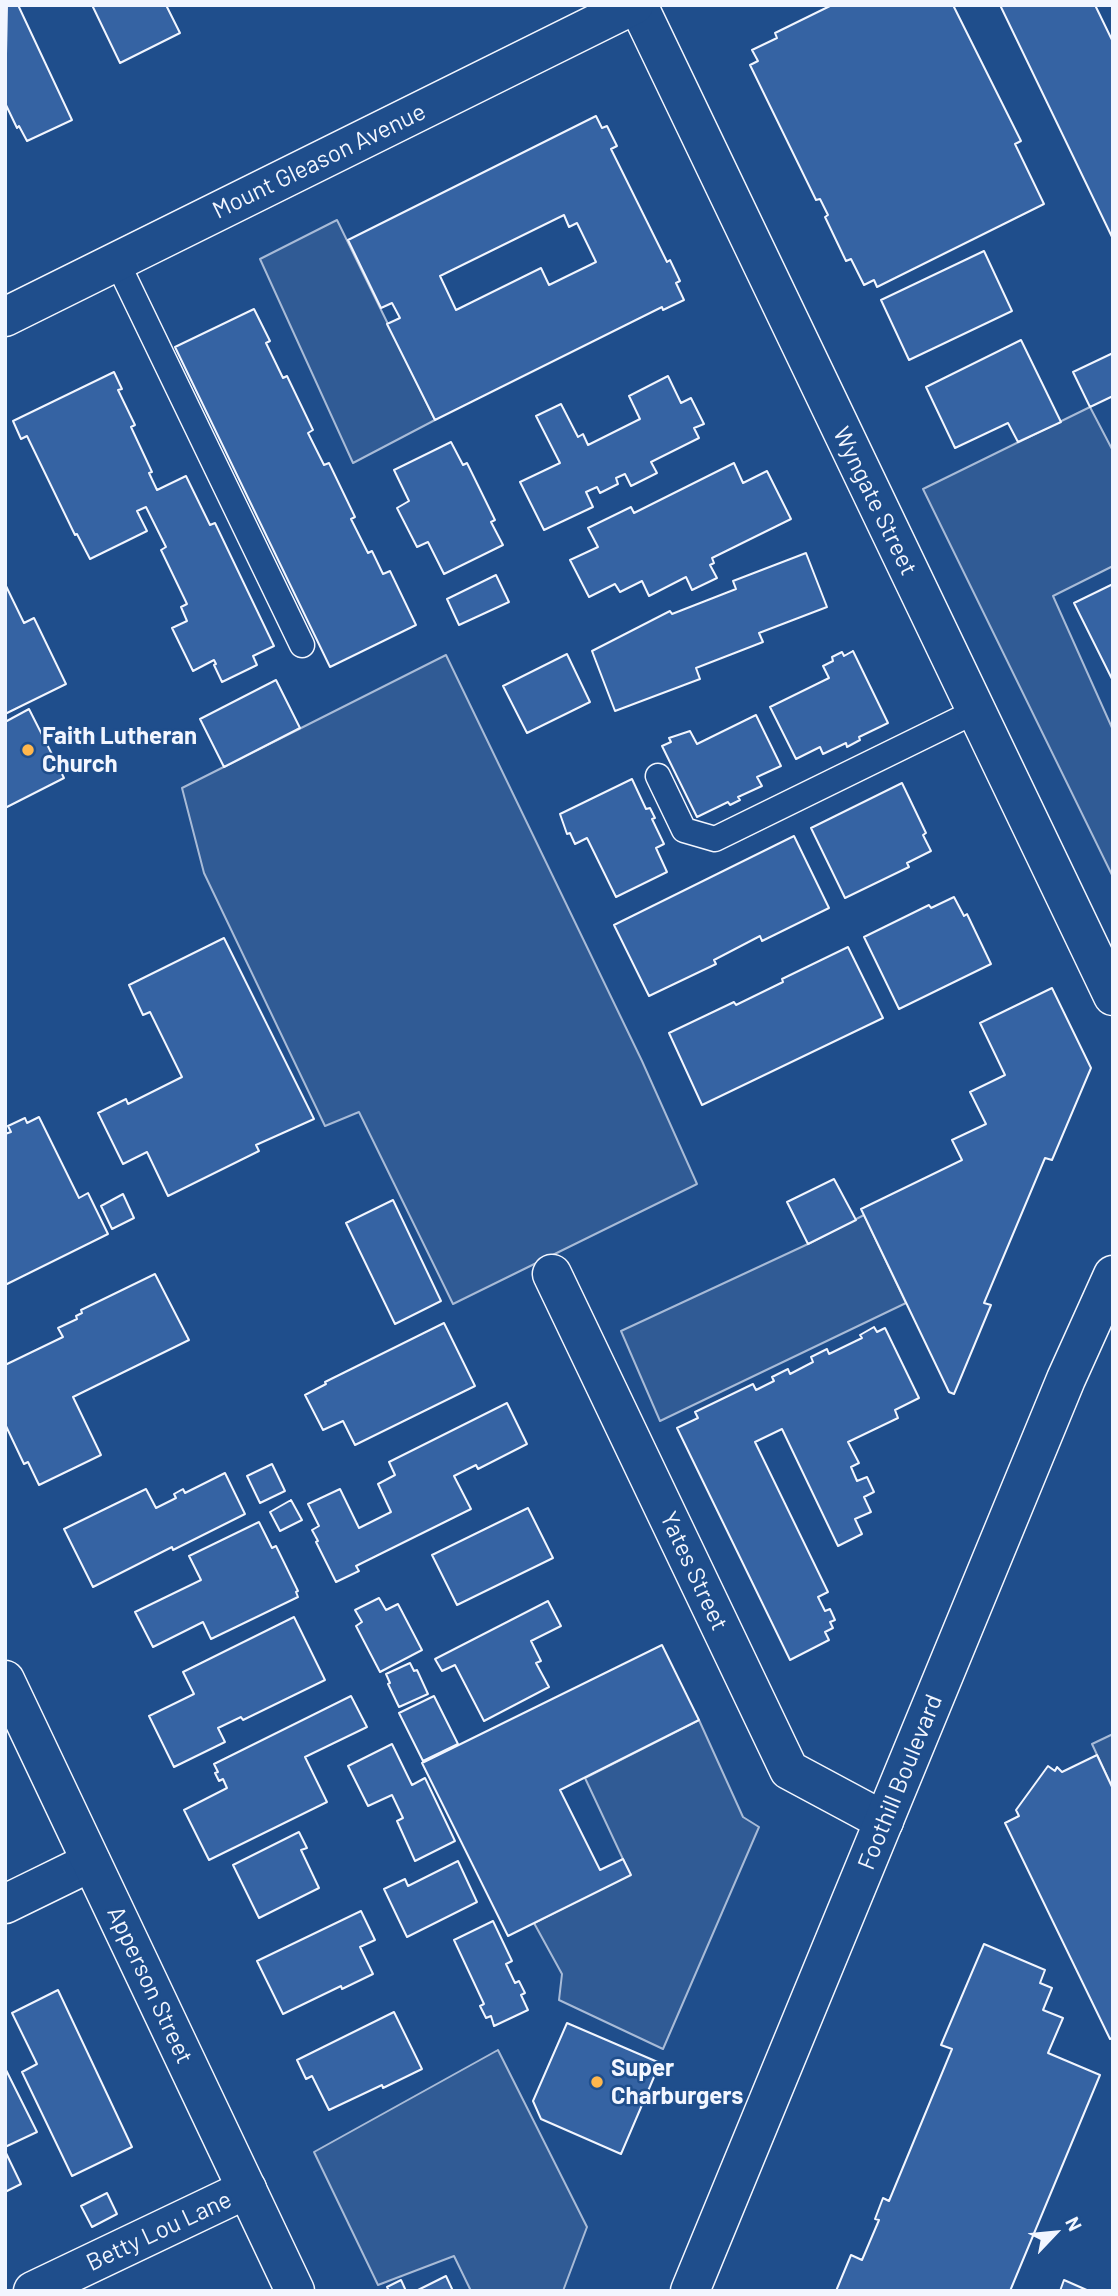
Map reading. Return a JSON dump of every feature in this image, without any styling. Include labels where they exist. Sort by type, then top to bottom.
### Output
[{"type":"street","name":"Mount Gleason Avenue","points":[[5,317],[636,5]]},
{"type":"street","name":"Wyngate Street","points":[[636,5],[1113,996]]},
{"type":"street","name":"Yates Street","points":[[552,1274],[789,1770],[884,1821]]},
{"type":"street","name":"Foothill Boulevard","points":[[690,2291],[1066,1380],[1113,1275]]},
{"type":"street","name":"Apperson Street","points":[[5,1680],[295,2291]]},
{"type":"street","points":[[5,1904],[91,1862]]},
{"type":"street","name":"Betty Lou Lane","points":[[33,2291],[247,2189]]},
{"type":"lane","points":[[117,262],[302,645]]},
{"type":"lane","points":[[658,776],[684,830],[715,839],[976,711]]},
{"type":"shaded area","points":[[337,220],[435,420],[353,463],[260,259]]},
{"type":"shaded area","points":[[1090,407],[1113,451],[1113,566],[1053,596],[1113,730],[1113,877],[923,489]]},
{"type":"shaded area","points":[[446,655],[642,1061],[697,1184],[453,1304],[359,1112],[325,1126],[204,873],[182,788]]},
{"type":"shaded area","points":[[864,1215],[906,1303],[660,1421],[621,1331]]},
{"type":"shaded area","points":[[699,1720],[743,1817],[759,1827],[663,2049],[559,2000],[562,1974],[534,1923],[630,1874],[585,1778]]},
{"type":"shaded area","points":[[1113,1734],[1113,1789],[1092,1744]]},
{"type":"shaded area","points":[[498,2050],[587,2227],[563,2291],[471,2291],[454,2256],[378,2285],[314,2152]]},
{"type":"building","points":[[7,5],[18,5],[72,120],[27,141],[19,126],[17,128],[5,103]]},
{"type":"building","points":[[92,5],[166,5],[180,33],[120,63]]},
{"type":"building","points":[[832,5],[953,5],[1021,141],[1015,144],[1044,204],[877,287],[874,280],[864,285],[851,259],[846,261],[825,217],[828,215],[820,199],[816,200],[750,65],[758,61],[752,50],[777,38],[775,33]]},
{"type":"building","points":[[1000,5],[1095,5],[1113,42],[1113,239]]},
{"type":"building","points":[[596,116],[602,128],[607,126],[617,146],[611,149],[667,262],[670,260],[680,281],[676,283],[684,300],[663,310],[662,307],[435,420],[387,324],[400,318],[392,303],[381,308],[348,240]],"holes":[[[564,215],[569,227],[577,223],[596,262],[549,285],[541,268],[456,310],[440,276]]]},
{"type":"building","points":[[984,251],[1012,311],[909,360],[881,300]]},
{"type":"building","points":[[254,309],[270,341],[266,343],[283,378],[287,376],[313,430],[308,433],[324,465],[329,463],[355,517],[351,519],[368,553],[372,551],[383,574],[390,571],[416,625],[330,667],[175,347]]},
{"type":"building","points":[[1021,340],[1061,422],[1018,442],[1008,423],[955,448],[926,387]]},
{"type":"building","points":[[1113,353],[1113,396],[1090,407],[1073,372]]},
{"type":"building","points":[[114,372],[122,389],[118,390],[135,425],[131,427],[152,472],[149,473],[157,490],[186,476],[210,525],[215,523],[274,646],[253,656],[257,665],[222,682],[214,660],[193,671],[172,628],[187,621],[181,607],[187,604],[161,550],[166,547],[146,507],[137,511],[147,531],[90,559],[77,534],[75,535],[27,436],[21,439],[13,421]]},
{"type":"building","points":[[668,376],[681,403],[691,398],[704,424],[694,428],[699,438],[651,462],[657,473],[631,486],[625,474],[616,478],[618,484],[600,493],[597,487],[586,492],[593,507],[544,530],[520,482],[560,463],[536,416],[561,404],[578,437],[583,434],[588,445],[640,419],[629,396]]},
{"type":"building","points":[[451,442],[463,465],[467,463],[495,520],[491,522],[503,545],[444,574],[428,542],[417,547],[397,508],[409,501],[394,470]]},
{"type":"building","points":[[734,463],[743,483],[767,471],[791,519],[712,558],[714,563],[710,565],[717,578],[692,590],[686,577],[649,596],[642,581],[620,592],[615,584],[589,597],[570,560],[598,547],[588,528],[631,507],[634,513]]},
{"type":"building","points":[[806,553],[827,607],[759,633],[763,642],[696,668],[700,679],[615,711],[592,651],[670,611],[672,614],[736,589],[733,581]]},
{"type":"building","points":[[496,575],[509,602],[459,625],[447,599]]},
{"type":"building","points":[[5,584],[24,623],[34,618],[66,684],[5,714]]},
{"type":"building","points":[[1113,584],[1113,681],[1074,603]]},
{"type":"building","points":[[853,651],[888,723],[859,737],[860,740],[847,747],[846,743],[823,754],[820,747],[796,759],[770,707],[829,678],[823,666],[842,652],[844,656]]},
{"type":"building","points":[[567,654],[590,702],[527,733],[503,686]]},
{"type":"building","points":[[276,680],[300,728],[224,767],[200,719]]},
{"type":"building","name":"Faith Lutheran Church","points":[[29,709],[64,778],[5,808],[5,722]]},
{"type":"building","points":[[756,715],[781,766],[757,777],[762,786],[738,797],[740,800],[730,805],[728,802],[697,817],[662,746],[671,742],[669,738],[690,731],[697,744]]},
{"type":"building","points":[[632,779],[646,809],[650,808],[655,818],[652,819],[664,844],[656,848],[667,872],[616,897],[587,838],[575,844],[570,833],[567,834],[560,814]]},
{"type":"building","points":[[902,783],[926,833],[923,835],[931,851],[907,863],[909,867],[845,898],[811,828]]},
{"type":"building","points":[[794,836],[829,908],[762,941],[760,936],[714,960],[716,964],[649,996],[614,925]]},
{"type":"building","points":[[954,897],[964,916],[967,914],[991,964],[899,1009],[864,937],[929,905],[931,908]]},
{"type":"building","points":[[224,938],[314,1119],[256,1145],[259,1151],[168,1196],[147,1152],[123,1164],[98,1113],[126,1099],[128,1104],[182,1077],[150,1012],[143,1015],[129,985]]},
{"type":"building","points":[[848,947],[883,1018],[702,1105],[669,1033],[734,1002],[736,1005]]},
{"type":"building","points":[[1052,988],[1091,1068],[1052,1160],[1045,1158],[984,1303],[991,1305],[954,1394],[949,1392],[861,1209],[962,1160],[952,1140],[986,1124],[970,1092],[1005,1075],[980,1023]]},
{"type":"building","points":[[39,1117],[79,1198],[88,1193],[108,1234],[5,1285],[5,1134],[11,1132],[8,1126],[25,1118],[27,1123]]},
{"type":"building","points":[[834,1179],[856,1220],[808,1244],[787,1202]]},
{"type":"building","points":[[123,1194],[134,1218],[112,1229],[101,1206]]},
{"type":"building","points":[[393,1200],[441,1301],[395,1324],[346,1223]]},
{"type":"building","points":[[155,1274],[189,1340],[73,1397],[101,1455],[39,1485],[28,1462],[24,1464],[5,1424],[5,1365],[63,1337],[58,1328],[77,1319],[76,1316],[82,1313],[81,1310]]},
{"type":"building","points":[[444,1323],[475,1386],[355,1445],[343,1421],[323,1430],[305,1395],[326,1384],[325,1382]]},
{"type":"building","points":[[874,1327],[877,1332],[885,1328],[919,1398],[895,1410],[898,1418],[848,1442],[859,1463],[851,1467],[857,1481],[867,1477],[874,1492],[864,1497],[871,1512],[855,1519],[862,1534],[838,1546],[782,1429],[755,1442],[828,1592],[818,1597],[825,1611],[830,1609],[835,1620],[830,1622],[833,1628],[825,1632],[829,1640],[790,1660],[677,1428],[698,1418],[695,1412],[753,1384],[756,1390],[774,1381],[772,1377],[788,1369],[790,1374],[813,1362],[811,1357],[827,1349],[829,1354],[862,1338],[860,1335]]},
{"type":"building","points":[[507,1403],[527,1444],[478,1469],[476,1465],[454,1476],[471,1509],[356,1566],[359,1571],[336,1582],[316,1542],[318,1541],[312,1530],[319,1526],[308,1504],[340,1489],[359,1528],[391,1512],[378,1484],[395,1475],[389,1462]]},
{"type":"building","points":[[272,1464],[285,1491],[260,1503],[247,1476]]},
{"type":"building","points":[[225,1473],[245,1514],[93,1587],[64,1529],[146,1489],[156,1508],[176,1498],[174,1494],[183,1489],[185,1493]]},
{"type":"building","points":[[291,1500],[302,1520],[280,1531],[270,1512]]},
{"type":"building","points":[[528,1508],[553,1558],[457,1605],[432,1555]]},
{"type":"building","points":[[259,1522],[272,1548],[276,1546],[298,1591],[298,1597],[211,1639],[203,1622],[153,1647],[135,1612],[201,1580],[189,1556]]},
{"type":"building","points":[[379,1598],[386,1610],[398,1604],[422,1650],[380,1672],[356,1626],[362,1622],[355,1610]]},
{"type":"building","points":[[548,1601],[561,1626],[531,1641],[541,1661],[536,1663],[549,1687],[484,1721],[455,1665],[442,1671],[435,1659]]},
{"type":"building","points":[[294,1617],[325,1680],[243,1720],[241,1717],[218,1728],[225,1742],[174,1767],[149,1716],[194,1694],[183,1672]]},
{"type":"building","points":[[662,1645],[699,1720],[560,1790],[600,1870],[623,1859],[631,1875],[508,1936],[422,1763]]},
{"type":"building","points":[[410,1663],[414,1671],[417,1670],[428,1694],[399,1707],[386,1674]]},
{"type":"building","points":[[351,1696],[367,1727],[305,1757],[327,1802],[209,1860],[184,1810],[227,1788],[223,1779],[219,1781],[214,1764]]},
{"type":"building","points":[[434,1696],[458,1744],[423,1761],[399,1713]]},
{"type":"building","points":[[392,1744],[412,1785],[425,1778],[455,1841],[415,1861],[397,1821],[403,1818],[392,1795],[368,1806],[348,1766]]},
{"type":"building","points":[[1097,1755],[1113,1789],[1113,2038],[1110,2039],[1005,1823],[1019,1816],[1016,1810],[1048,1766],[1055,1771],[1057,1767],[1062,1772]]},
{"type":"building","points":[[299,1832],[307,1848],[301,1850],[319,1888],[259,1918],[233,1865]]},
{"type":"building","points":[[458,1861],[477,1902],[407,1937],[384,1889],[405,1879],[408,1886]]},
{"type":"building","points":[[361,1911],[375,1940],[360,1947],[373,1974],[283,2014],[257,1961]]},
{"type":"building","points":[[493,1921],[512,1961],[506,1964],[515,1983],[519,1981],[525,1993],[521,1995],[528,2010],[494,2026],[491,2016],[486,2018],[480,2006],[484,2004],[454,1940]]},
{"type":"building","points":[[984,1944],[1045,1970],[1040,1983],[1052,1988],[1043,2010],[1063,2018],[1048,2053],[1100,2075],[1010,2291],[836,2291],[851,2255],[862,2260],[879,2220],[875,2219],[883,2198],[889,2201],[952,2049],[941,2045]]},
{"type":"building","points":[[58,1990],[132,2147],[72,2176],[22,2072],[37,2064],[12,2013]]},
{"type":"building","points":[[394,2012],[422,2069],[329,2110],[312,2076],[306,2079],[297,2060]]},
{"type":"building","name":"Super Charburgers","points":[[567,2023],[660,2063],[621,2154],[541,2119],[533,2101]]},
{"type":"building","points":[[5,2068],[37,2132],[5,2147]]},
{"type":"building","points":[[5,2151],[21,2184],[5,2192]]},
{"type":"building","points":[[107,2193],[117,2214],[92,2227],[81,2206]]},
{"type":"building","points":[[446,2276],[453,2291],[416,2291]]},
{"type":"building","points":[[401,2280],[406,2291],[389,2291],[387,2287]]},
{"type":"building","points":[[1064,2280],[1089,2291],[1060,2291]]},
{"type":"place","name":"Faith Lutheran Church","points":[[28,750]]},
{"type":"place","name":"Super Charburgers","points":[[597,2082]]}]
